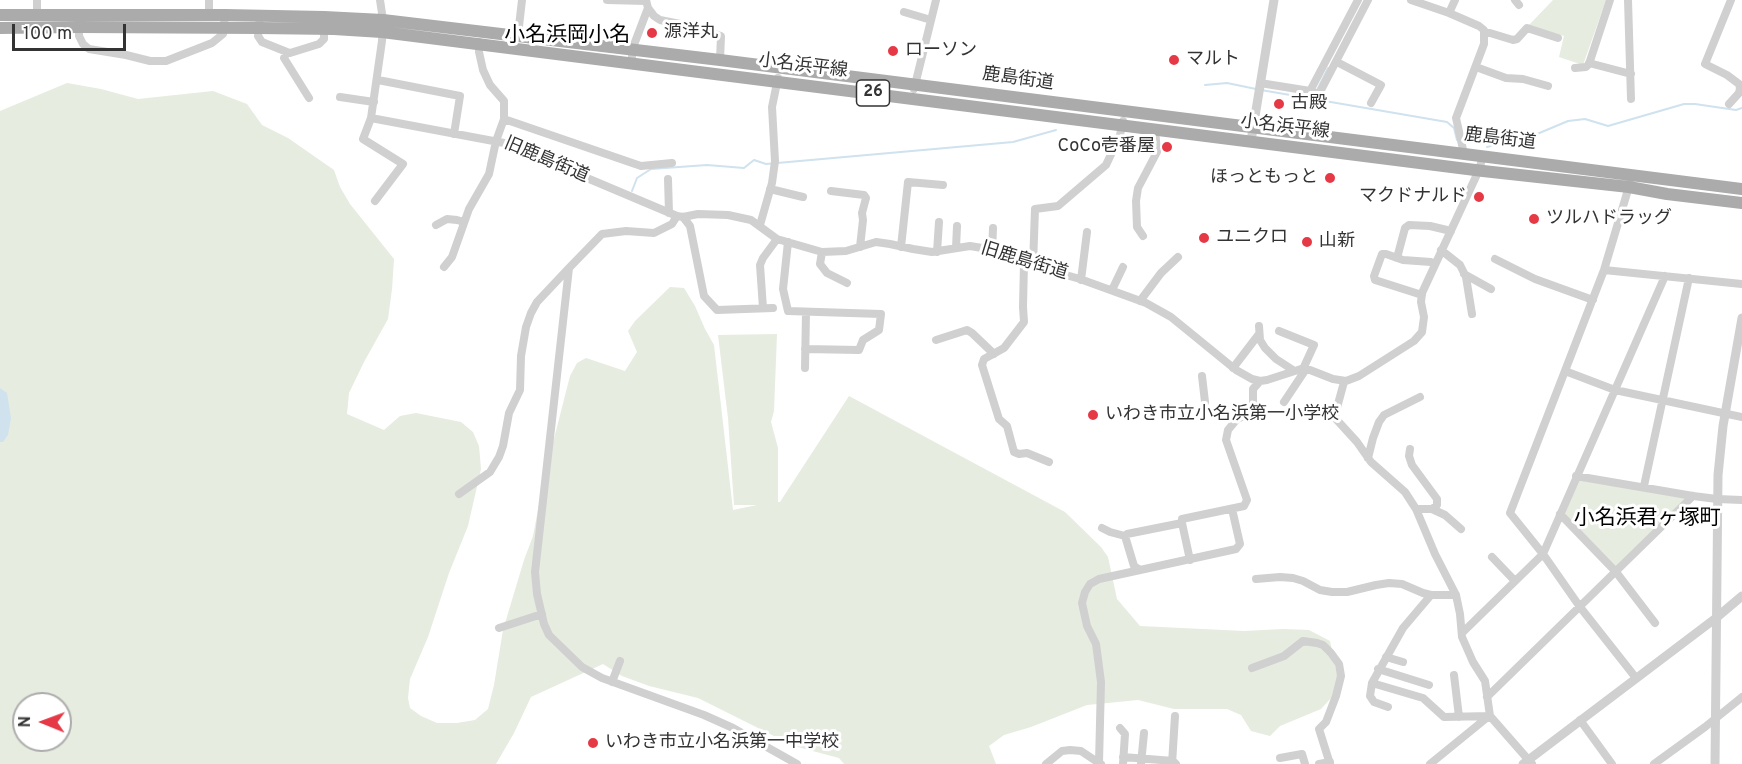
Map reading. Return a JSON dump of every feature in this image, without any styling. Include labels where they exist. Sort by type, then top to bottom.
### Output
[{"type":"main road","name":"鹿島街道","points":[[0,15],[37,15],[79,21],[209,15],[224,21],[383,26],[480,38],[518,35],[915,85],[1124,118],[1252,127],[1742,189]]},
{"type":"main road","name":"26","points":[[0,28],[79,21],[224,21]]},
{"type":"main road","name":"小名浜平線","points":[[480,38],[632,63],[912,98],[1124,118],[1155,129],[1742,203]]},
{"type":"street","points":[[37,0],[37,15]]},
{"type":"street","points":[[209,0],[209,15]]},
{"type":"street","points":[[375,201],[403,164],[363,139],[371,118],[378,80],[383,26],[380,0]]},
{"type":"street","points":[[518,35],[522,0]]},
{"type":"street","points":[[607,0],[646,3]]},
{"type":"street","points":[[912,98],[936,0]]},
{"type":"street","points":[[1251,141],[1272,0]]},
{"type":"street","points":[[1313,92],[1358,0]]},
{"type":"street","points":[[1259,87],[1319,94],[1368,0]]},
{"type":"street","points":[[1411,0],[1449,13],[1484,30],[1484,44],[1456,118],[1464,154]]},
{"type":"street","points":[[1449,13],[1455,0]]},
{"type":"street","points":[[1575,68],[1586,67],[1589,63],[1610,0]]},
{"type":"street","points":[[1628,0],[1631,99]]},
{"type":"street","points":[[1729,104],[1739,93],[1739,84],[1705,62],[1731,0]]},
{"type":"street","points":[[632,63],[632,50],[646,3]]},
{"type":"street","points":[[646,3],[654,16],[660,20],[690,26],[721,36],[720,60]]},
{"type":"street","points":[[904,12],[931,20]]},
{"type":"street","points":[[79,21],[79,36],[89,49],[126,55],[150,62],[166,61],[212,42],[223,34],[224,21]]},
{"type":"street","points":[[259,22],[258,36],[262,42],[290,53],[319,44],[324,39],[324,23]]},
{"type":"street","points":[[1485,33],[1513,40],[1517,39],[1527,28],[1558,38]]},
{"type":"street","name":"旧鹿島街道","points":[[480,38],[479,52],[483,70],[490,85],[504,101],[504,119],[496,141],[676,215],[728,215],[751,220],[777,239],[822,252],[839,252],[876,243],[937,252],[970,246],[982,248],[1112,290],[1159,309],[1233,368],[1260,381]]},
{"type":"street","points":[[287,52],[284,58],[309,98]]},
{"type":"street","points":[[1337,62],[1381,85],[1371,103]]},
{"type":"street","points":[[1589,63],[1631,74]]},
{"type":"street","points":[[760,225],[771,189],[774,164],[772,107],[781,68]]},
{"type":"street","points":[[1476,68],[1506,78],[1523,79],[1548,86]]},
{"type":"street","points":[[378,80],[460,96],[454,134]]},
{"type":"street","points":[[340,97],[374,102]]},
{"type":"street","points":[[371,118],[496,141],[489,174],[469,209],[452,257],[444,267]]},
{"type":"street","points":[[1049,462],[1027,453],[1014,452],[1007,426],[999,419],[982,365],[984,359],[1004,348],[1024,322],[1023,307],[1035,209],[1058,206],[1106,165],[1120,135],[1124,118]]},
{"type":"street","points":[[504,119],[641,166],[672,163]]},
{"type":"street","points":[[1143,236],[1137,227],[1136,201],[1141,180],[1157,152],[1155,129]]},
{"type":"street","points":[[1190,560],[1182,519],[1244,506],[1246,500],[1226,440],[1228,430],[1237,419],[1253,409],[1253,389],[1260,381],[1293,370],[1304,369],[1344,382],[1359,376],[1414,341],[1422,332],[1424,285],[1479,170],[1483,156]]},
{"type":"street","points":[[1633,174],[1604,270],[1510,513],[1636,678]]},
{"type":"street","points":[[459,494],[490,472],[499,457],[509,413],[520,390],[521,356],[526,327],[537,302],[602,234],[626,231],[654,233],[672,224],[676,215],[668,179]]},
{"type":"street","points":[[901,247],[908,182],[943,185]]},
{"type":"street","points":[[771,189],[803,197]]},
{"type":"street","points":[[831,190],[864,195],[866,198],[862,213],[864,220],[860,247]]},
{"type":"street","points":[[676,215],[690,226],[704,296],[717,310],[773,308]]},
{"type":"street","points":[[436,225],[451,219],[464,222]]},
{"type":"street","points":[[937,252],[939,222]]},
{"type":"street","points":[[1396,258],[1405,228],[1409,225],[1430,226],[1451,231]]},
{"type":"street","points":[[956,248],[957,226]]},
{"type":"street","points":[[992,252],[993,228]]},
{"type":"street","points":[[1082,280],[1087,232]]},
{"type":"street","points":[[764,308],[760,265],[777,239]]},
{"type":"street","points":[[788,242],[783,289],[788,311],[880,314],[879,330],[863,340],[859,350],[805,349]]},
{"type":"street","points":[[1441,250],[1460,266],[1464,274],[1472,314]]},
{"type":"street","points":[[822,252],[820,264],[827,273],[847,283]]},
{"type":"street","points":[[1422,296],[1375,280],[1374,276],[1382,254],[1403,260],[1435,264]]},
{"type":"street","points":[[1140,301],[1161,273],[1178,257]]},
{"type":"street","points":[[1495,259],[1535,279],[1593,300]]},
{"type":"street","points":[[1112,290],[1123,267]]},
{"type":"street","points":[[569,268],[535,572],[544,624],[549,634],[582,667],[602,678],[734,728],[797,764]]},
{"type":"street","points":[[1604,270],[1742,284]]},
{"type":"street","points":[[1464,274],[1491,289]]},
{"type":"street","points":[[1462,633],[1543,554],[1665,276]]},
{"type":"street","points":[[1644,486],[1689,278]]},
{"type":"street","points":[[805,368],[806,312]]},
{"type":"street","points":[[1715,764],[1719,458],[1742,318]]},
{"type":"street","points":[[936,340],[967,330],[994,354]]},
{"type":"street","points":[[1233,368],[1259,330],[1261,344],[1293,370]]},
{"type":"street","points":[[1279,330],[1314,345],[1304,369],[1284,402]]},
{"type":"street","points":[[1565,371],[1615,390],[1742,417]]},
{"type":"street","points":[[1202,376],[1205,402]]},
{"type":"street","points":[[1344,382],[1335,415],[1336,419],[1358,442],[1368,458],[1405,492],[1416,509],[1456,595],[1464,643],[1485,681],[1490,716],[1528,763],[1580,720],[1742,596]]},
{"type":"street","points":[[1368,458],[1379,422],[1384,416],[1420,398]]},
{"type":"street","points":[[1410,449],[1409,456],[1412,465],[1437,499],[1437,504],[1432,509]]},
{"type":"street","points":[[1576,476],[1694,496],[1742,500]]},
{"type":"street","points":[[1487,697],[1694,496]]},
{"type":"street","points":[[1100,763],[1101,682],[1096,644],[1082,603],[1085,592],[1090,584],[1099,579],[1239,548],[1232,509]]},
{"type":"street","points":[[1416,509],[1432,509],[1445,515],[1461,529]]},
{"type":"street","points":[[1560,514],[1616,572],[1655,623]]},
{"type":"street","points":[[1102,528],[1125,536],[1182,523]]},
{"type":"street","points":[[1125,536],[1134,566],[1140,570]]},
{"type":"street","points":[[1492,557],[1515,581]]},
{"type":"street","points":[[1256,579],[1293,578],[1320,590],[1332,592],[1347,592],[1385,583],[1397,584],[1431,595],[1456,595]]},
{"type":"street","points":[[1388,707],[1374,702],[1370,696],[1372,683],[1403,628],[1431,595]]},
{"type":"street","points":[[499,628],[542,614]]},
{"type":"street","points":[[1252,668],[1284,656],[1304,641],[1323,645],[1339,664],[1341,676],[1336,696],[1326,722],[1319,729],[1330,763],[1319,764]]},
{"type":"street","points":[[1386,657],[1403,662]]},
{"type":"street","points":[[612,682],[620,661]]},
{"type":"street","points":[[1378,669],[1429,685]]},
{"type":"street","points":[[1454,675],[1459,717]]},
{"type":"street","points":[[1372,683],[1423,698],[1444,717],[1490,716]]},
{"type":"street","points":[[1654,764],[1742,697]]},
{"type":"street","points":[[1120,728],[1125,734],[1123,761],[1173,763],[1175,716]]},
{"type":"street","points":[[1430,764],[1490,716]]},
{"type":"street","points":[[1580,720],[1612,764]]},
{"type":"street","points":[[1142,761],[1144,733]]},
{"type":"street","points":[[1046,764],[1062,751],[1070,750],[1081,751],[1100,763]]},
{"type":"street","points":[[1280,758],[1302,754],[1305,764]]},
{"type":"shaded area","points":[[1553,0],[1606,0],[1583,65],[1559,57],[1564,36],[1529,25]]},
{"type":"shaded area","points":[[67,83],[138,99],[213,91],[247,104],[262,125],[288,138],[334,170],[340,187],[350,204],[394,259],[388,319],[349,393],[347,414],[384,430],[400,416],[416,413],[461,422],[473,432],[479,446],[481,469],[468,526],[449,573],[428,637],[410,679],[408,698],[410,708],[421,716],[437,723],[457,723],[475,720],[488,709],[503,630],[533,536],[544,478],[570,376],[577,363],[586,358],[625,371],[637,352],[628,331],[635,321],[670,287],[684,288],[714,345],[733,510],[757,505],[734,505],[728,418],[718,335],[777,334],[774,411],[771,422],[778,448],[778,502],[849,396],[1065,512],[1101,547],[1108,557],[1117,599],[1140,626],[1244,631],[1309,630],[1330,641],[1338,679],[1332,697],[1321,709],[1280,726],[1270,736],[1251,731],[1241,715],[1227,709],[1174,709],[1138,700],[1087,705],[1004,735],[989,746],[996,764],[844,764],[839,758],[794,746],[698,698],[649,686],[622,676],[603,664],[531,697],[496,764],[0,764],[0,111]]},
{"type":"shaded area","points":[[1576,476],[1693,496],[1616,572],[1560,514]]},
{"type":"water","points":[[0,388],[7,393],[11,418],[8,435],[3,442],[0,442]]},
{"type":"waterway","points":[[1317,90],[1328,68]]},
{"type":"waterway","points":[[1205,85],[1227,83],[1256,89]]},
{"type":"waterway","points":[[1261,90],[1447,122],[1454,128],[1457,140]]},
{"type":"waterway","points":[[1487,147],[1505,142],[1518,142],[1568,121],[1585,119],[1608,126],[1684,104],[1736,110],[1742,108]]},
{"type":"waterway","points":[[632,191],[637,178],[651,169],[707,165],[744,168],[754,160],[766,164],[1013,142],[1056,130]]},
{"type":"place","name":"源洋丸","points":[[652,33]]},
{"type":"place","name":"ローソン","points":[[893,51]]},
{"type":"place","name":"マルト","points":[[1174,60]]},
{"type":"place","name":"古殿","points":[[1279,104]]},
{"type":"place","name":"CoCo壱番屋","points":[[1167,147]]},
{"type":"place","name":"ほっともっと","points":[[1330,178]]},
{"type":"place","name":"マクドナルド","points":[[1479,197]]},
{"type":"place","name":"ツルハドラッグ","points":[[1534,219]]},
{"type":"place","name":"ユニクロ","points":[[1204,238]]},
{"type":"place","name":"山新","points":[[1307,242]]},
{"type":"place","name":"いわき市立小名浜第一小学校","points":[[1093,415]]},
{"type":"place","name":"いわき市立小名浜第一中学校","points":[[593,743]]},
{"type":"district","name":"小名浜岡小名","points":[[567,37]]},
{"type":"district","name":"小名浜君ヶ塚町","points":[[1647,520]]}]
